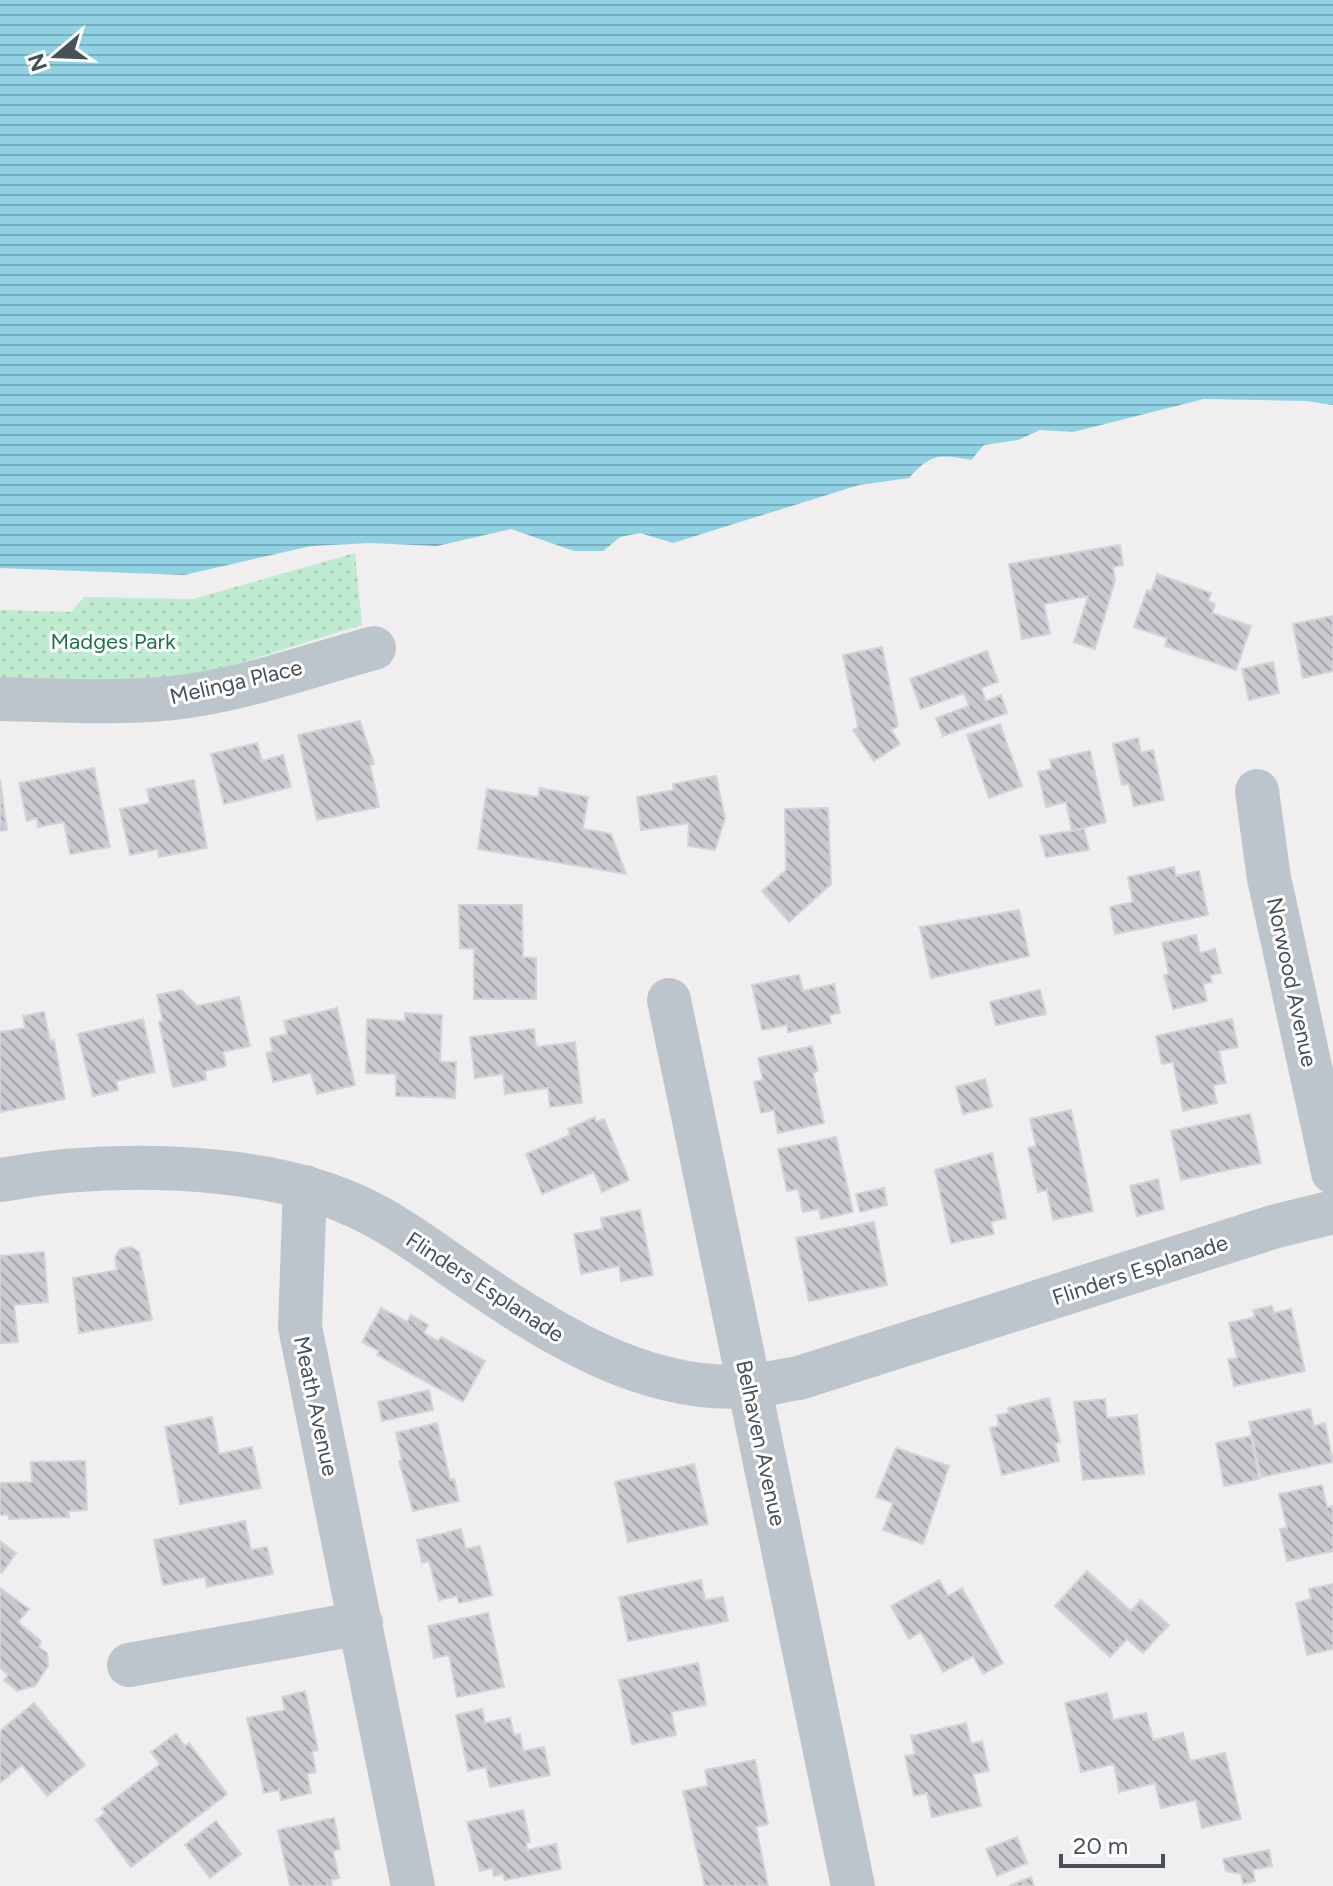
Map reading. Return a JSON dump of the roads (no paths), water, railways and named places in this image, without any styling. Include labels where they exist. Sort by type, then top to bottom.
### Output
[{"type":"street","name":"Melinga Place","points":[[0,699],[133,701],[174,698],[374,648]]},
{"type":"street","name":"Norwood Avenue","points":[[1257,791],[1269,878],[1333,1172]]},
{"type":"street","name":"Belhaven Avenue","points":[[669,1000],[853,1886]]},
{"type":"street","name":"Flinders Esplanade","points":[[0,1180],[91,1167],[134,1166],[253,1178],[305,1187],[353,1205],[412,1239],[567,1341],[647,1372],[700,1384],[750,1386],[799,1378],[1273,1227],[1333,1212]]},
{"type":"street","name":"Meath Avenue","points":[[305,1187],[300,1327],[413,1886]]},
{"type":"street","points":[[129,1665],[361,1623]]},
{"type":"water","points":[[0,0],[1333,0],[1333,405],[1306,401],[1204,399],[1073,432],[1040,430],[1018,440],[984,445],[971,460],[937,457],[909,478],[859,485],[673,543],[640,533],[620,537],[603,551],[574,551],[511,529],[437,546],[370,543],[311,546],[184,575],[0,568]]},
{"type":"park label","name":"Madges Park","points":[[113,641]]}]
